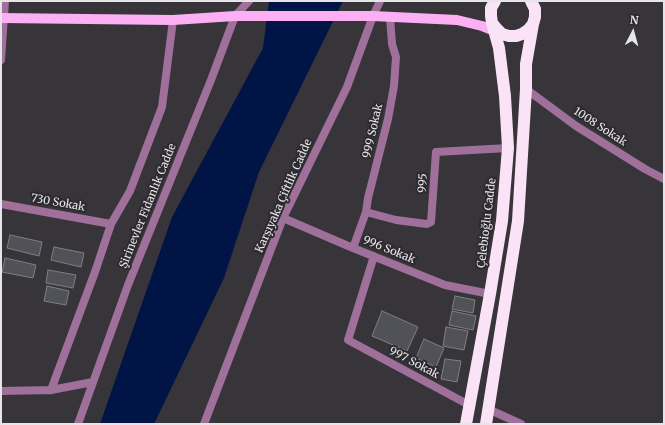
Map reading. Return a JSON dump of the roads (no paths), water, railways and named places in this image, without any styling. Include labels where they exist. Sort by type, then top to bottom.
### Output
[{"type":"highway","name":"Çelebioğlu Cadde","points":[[466,424],[502,221],[508,148],[505,96],[499,48],[496,29],[491,16],[491,8],[495,1]]},
{"type":"highway","points":[[486,424],[518,221],[526,89],[526,64],[535,17],[534,4]]},
{"type":"highway","points":[[496,29],[509,36],[516,36],[528,30],[533,24]]},
{"type":"main road","points":[[3,19],[173,20],[235,16],[373,16],[457,20],[496,29]]},
{"type":"street","points":[[1,60],[5,1]]},
{"type":"street","name":"Şirinevler Fidanlık Cadde","points":[[78,424],[128,285],[211,80],[235,16],[249,1]]},
{"type":"street","name":"Karşıyaka Çiftlik Cadde","points":[[204,424],[283,218],[347,87],[380,1]]},
{"type":"street","name":"999 Sokak","points":[[353,248],[366,212],[388,119],[394,86],[396,57],[392,44],[390,17]]},
{"type":"street","points":[[52,390],[111,224],[130,191],[162,107],[173,20]]},
{"type":"street","name":"1008 Sokak","points":[[526,89],[576,126],[645,169],[664,179]]},
{"type":"street","name":"995","points":[[366,212],[396,220],[428,224],[431,222],[436,152],[508,148]]},
{"type":"street","name":"730 Sokak","points":[[1,204],[111,224]]},
{"type":"street","name":"996 Sokak","points":[[283,218],[445,285],[490,294]]},
{"type":"street","name":"997 Sokak","points":[[374,256],[348,340],[469,405]]},
{"type":"street","points":[[1,391],[52,390],[93,382]]},
{"type":"street","points":[[488,409],[521,424]]},
{"type":"water","points":[[269,1],[343,1],[259,172],[224,278],[154,424],[100,424],[172,217],[263,48]]}]
